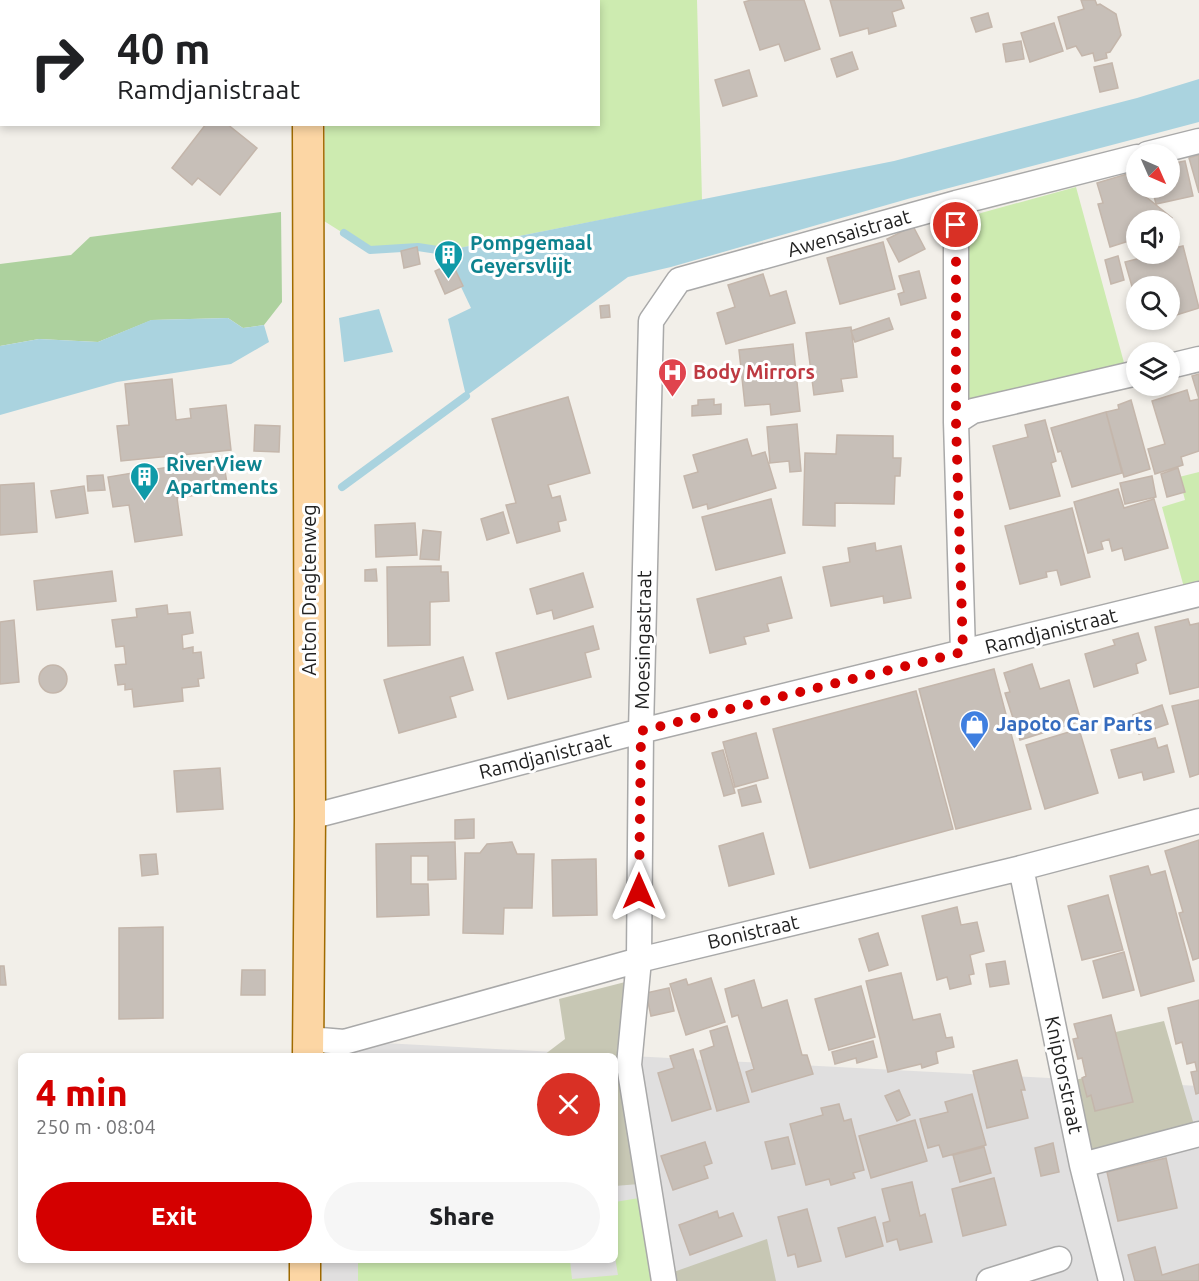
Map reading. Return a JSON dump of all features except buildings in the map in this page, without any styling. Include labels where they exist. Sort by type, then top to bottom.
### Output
[{"type":"main road","name":"Anton Dragtenweg","points":[[308,126],[310,817],[308,1048]]},
{"type":"main road","points":[[305,1263],[305,1281]]},
{"type":"street","points":[[1180,146],[1199,141]]},
{"type":"street","name":"Awensaistraat","points":[[651,321],[679,280],[956,203],[1126,160]]},
{"type":"street","points":[[956,203],[956,422],[963,652]]},
{"type":"street","name":"Moesingastraat","points":[[651,321],[641,731],[639,960],[629,1065],[664,1281]]},
{"type":"street","points":[[1180,364],[1199,359]]},
{"type":"street","points":[[956,422],[973,411],[1126,376]]},
{"type":"street","name":"Ramdjanistraat","points":[[310,817],[641,731],[1199,594]]},
{"type":"street","name":"Bonistraat","points":[[308,1048],[344,1042],[639,960],[1021,868],[1199,821]]},
{"type":"street","name":"Kniptorstraat","points":[[1021,868],[1082,1165],[1111,1281]]},
{"type":"street","points":[[1082,1165],[1199,1134]]},
{"type":"street","points":[[989,1281],[1059,1259]]},
{"type":"shaded area","points":[[629,981],[639,1184],[618,1186],[618,1053],[547,1053],[565,1039],[559,999]]},
{"type":"shaded area","points":[[1164,1021],[1196,1132],[1091,1150],[1071,1081],[1116,1070],[1107,1034]]},
{"type":"shaded area","points":[[308,1039],[573,1053],[309,1053]]},
{"type":"shaded area","points":[[618,1055],[1199,1086],[1199,1281],[314,1281],[314,1263],[618,1263]]},
{"type":"shaded area","points":[[767,1239],[776,1281],[669,1281],[668,1274]]},
{"type":"green space","points":[[600,0],[697,0],[702,200],[444,251],[418,247],[370,250],[324,221],[325,126],[600,126]]},
{"type":"green space","points":[[1076,187],[1126,370],[962,409],[965,227],[973,217]]},
{"type":"green space","points":[[281,212],[282,302],[264,325],[243,328],[228,318],[152,320],[98,342],[39,339],[0,346],[0,264],[71,255],[90,237]]},
{"type":"green space","points":[[1199,472],[1199,587],[1185,591],[1162,507],[1185,500],[1179,477]]},
{"type":"green space","points":[[639,1198],[653,1281],[358,1281],[358,1263],[570,1263],[572,1279],[618,1275],[616,1263],[618,1263],[618,1202]]},
{"type":"water","points":[[1199,79],[1199,122],[911,198],[671,267],[628,277],[466,396],[448,319],[471,308],[444,251],[894,161],[1137,98]]},
{"type":"water","points":[[379,309],[393,352],[344,362],[339,318]]},
{"type":"water","points":[[228,318],[243,328],[264,325],[269,342],[231,364],[117,382],[0,415],[0,346],[39,339],[98,342],[151,320]]},
{"type":"waterway","points":[[344,233],[370,250],[418,247],[444,251]]},
{"type":"waterway","points":[[342,487],[466,396]]},
{"type":"place","name":"Pompgemaal Geyersvlijt","points":[[449,280]]},
{"type":"place","name":"Body Mirrors","points":[[672,398]]},
{"type":"place","name":"RiverView Apartments","points":[[145,502]]},
{"type":"place","name":"Japoto Car Parts","points":[[975,750]]},
{"type":"route","points":[[639,891],[641,731],[963,652],[956,422],[956,225]]}]
